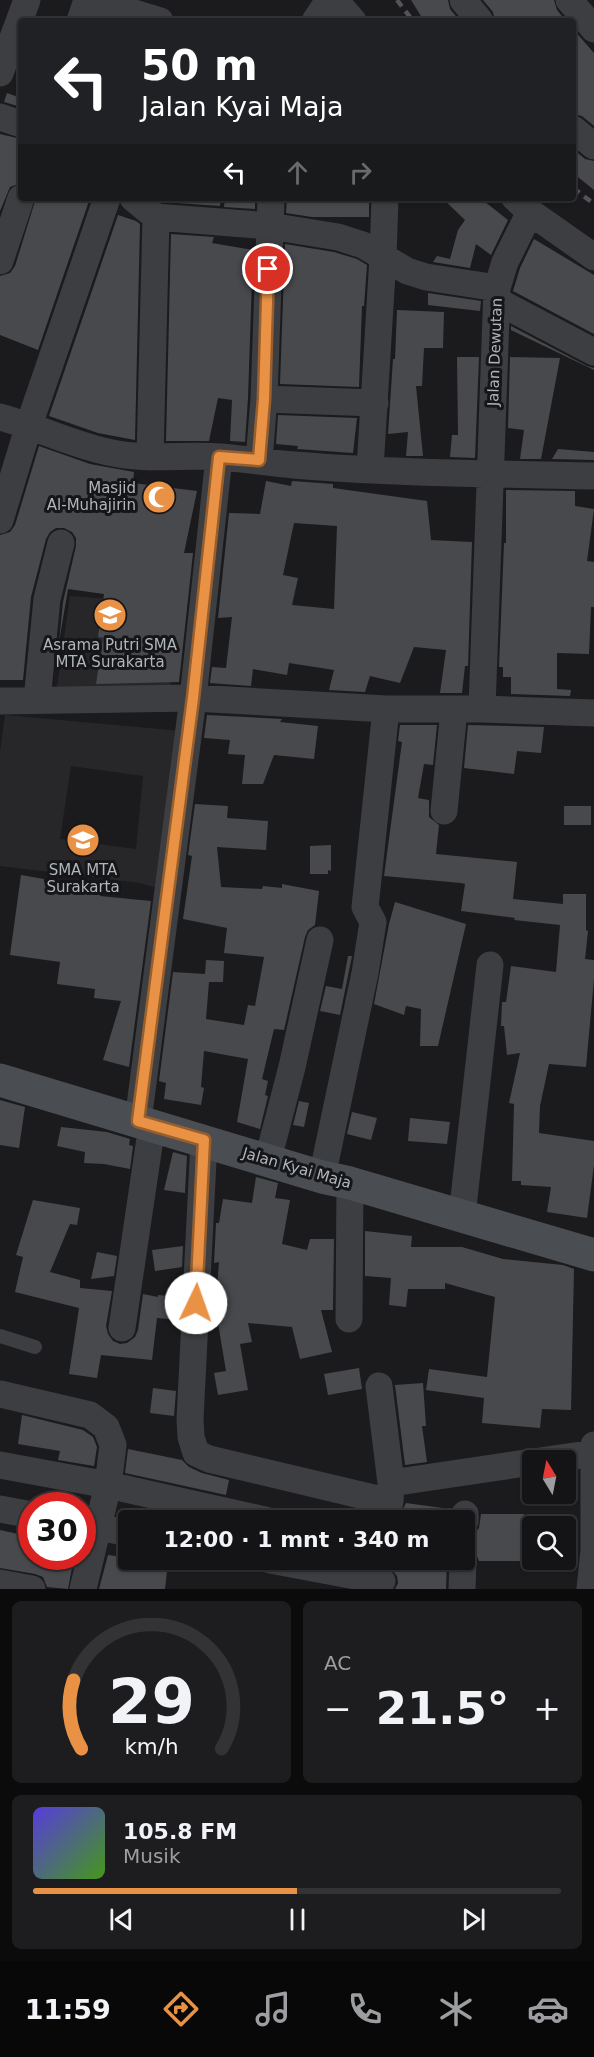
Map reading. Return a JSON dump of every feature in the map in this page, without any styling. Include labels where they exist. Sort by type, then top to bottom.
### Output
[{"type":"main road","name":"Jalan Kyai Maja","points":[[0,1080],[594,1255]]},
{"type":"street","points":[[20,18],[27,0]]},
{"type":"street","points":[[81,18],[87,0]]},
{"type":"street","points":[[92,0],[149,14]]},
{"type":"street","points":[[317,18],[329,0]]},
{"type":"street","points":[[335,0],[350,18]]},
{"type":"street","points":[[463,0],[478,18]]},
{"type":"street","points":[[569,0],[594,29]]},
{"type":"street","points":[[0,73],[18,24]]},
{"type":"street","points":[[0,117],[18,123]]},
{"type":"street","points":[[576,131],[594,146]]},
{"type":"street","points":[[0,261],[20,201]]},
{"type":"street","points":[[0,520],[29,425],[106,201]]},
{"type":"street","points":[[136,201],[156,218],[150,457]]},
{"type":"street","points":[[259,460],[264,399],[271,201]]},
{"type":"street","points":[[370,469],[385,201]]},
{"type":"street","points":[[594,256],[522,205],[497,295],[594,352]]},
{"type":"street","name":"Jalan Dewutan","points":[[156,218],[270,226],[338,237],[363,245],[407,271],[426,278],[497,295],[482,709]]},
{"type":"street","points":[[264,399],[375,403]]},
{"type":"street","points":[[0,417],[110,453],[150,457],[219,457],[293,465],[370,469],[594,476]]},
{"type":"street","points":[[122,1328],[219,457]]},
{"type":"street","points":[[37,700],[47,599],[61,543]]},
{"type":"street","points":[[0,700],[193,698],[386,709],[482,709],[594,713]]},
{"type":"street","points":[[349,1319],[336,1180],[373,922],[365,907],[386,709]]},
{"type":"street","points":[[444,812],[454,710]]},
{"type":"street","points":[[268,1159],[292,1066],[320,940]]},
{"type":"street","points":[[462,1216],[490,965]]},
{"type":"street","points":[[204,1140],[190,1419],[190,1437],[196,1453],[209,1459],[390,1502],[522,1465]]},
{"type":"street","points":[[378,1386],[390,1502]]},
{"type":"street","points":[[0,1394],[90,1415],[106,1427],[113,1445],[108,1485],[96,1512]]},
{"type":"street","points":[[590,1589],[594,1550],[594,1445]]},
{"type":"street","points":[[576,1456],[594,1453]]},
{"type":"street","points":[[0,1465],[108,1485],[220,1510]]},
{"type":"street","points":[[0,1509],[18,1512]]},
{"type":"street","points":[[96,1527],[118,1531]]},
{"type":"street","points":[[83,1589],[85,1570]]},
{"type":"street","points":[[336,1570],[383,1577]]},
{"type":"street","points":[[462,1589],[463,1570]]},
{"type":"street","points":[[0,1583],[32,1589]]},
{"type":"lane","points":[[0,1336],[35,1347]]},
{"type":"shaded area","points":[[70,596],[176,604],[170,693],[56,694]]},
{"type":"shaded area","points":[[5,715],[182,731],[164,890],[140,883],[0,866],[0,752]],"holes":[[[71,766],[143,776],[136,849],[60,839]]]},
{"type":"building","points":[[411,0],[448,0],[450,9],[458,18],[422,18]]},
{"type":"building","points":[[483,0],[554,0],[557,10],[564,18],[494,18],[493,12]]},
{"type":"building","points":[[576,32],[594,53],[594,126],[582,116],[576,115]]},
{"type":"building","points":[[7,93],[18,97],[18,106],[4,102]]},
{"type":"building","points":[[0,134],[18,138],[18,184],[10,187],[0,211]]},
{"type":"building","points":[[576,152],[585,159],[594,161],[594,190],[576,175]]},
{"type":"building","points":[[35,201],[89,201],[38,350],[0,335],[0,276],[10,273],[15,266]]},
{"type":"building","points":[[161,201],[221,201],[220,206]]},
{"type":"building","points":[[225,201],[255,201],[255,209],[224,207]]},
{"type":"building","points":[[287,201],[369,202],[369,217],[312,217],[286,213]]},
{"type":"building","points":[[445,201],[484,201],[508,220],[491,255],[476,244],[470,268],[433,262],[437,256],[450,259],[458,230],[465,220]]},
{"type":"building","points":[[118,215],[140,224],[135,440],[98,433],[49,416]]},
{"type":"building","points":[[171,234],[214,237],[212,243],[253,250],[245,442],[230,441],[232,400],[218,398],[209,441],[166,441]]},
{"type":"building","points":[[534,239],[594,275],[594,334],[513,291],[520,268]]},
{"type":"building","points":[[285,244],[334,252],[357,259],[367,265],[364,306],[362,306],[359,387],[280,384]]},
{"type":"building","points":[[428,293],[481,301],[480,311],[428,305]]},
{"type":"building","points":[[397,310],[444,312],[443,348],[424,348],[422,386],[416,386],[423,456],[406,456],[408,432],[388,434]]},
{"type":"building","points":[[511,326],[594,368],[594,370],[511,330]]},
{"type":"building","points":[[457,357],[479,357],[475,458],[450,457],[452,435],[458,435]]},
{"type":"building","points":[[510,357],[560,358],[541,459],[520,459],[524,430],[508,428]]},
{"type":"building","points":[[278,415],[357,418],[353,453],[297,449],[298,446],[276,444]]},
{"type":"building","points":[[39,446],[90,464],[134,472],[133,483],[197,491],[184,553],[193,553],[179,682],[96,684],[103,638],[98,637],[104,594],[68,589],[59,642],[63,602],[76,546],[76,538],[72,532],[64,528],[56,528],[46,539],[31,597],[23,680],[0,680],[0,535],[10,532],[15,525]]},
{"type":"building","points":[[558,449],[594,452],[594,460],[552,459]]},
{"type":"building","points":[[266,481],[291,486],[292,481],[333,484],[333,488],[427,501],[431,540],[472,542],[468,666],[465,666],[462,693],[440,693],[446,650],[414,647],[400,683],[370,676],[365,692],[329,690],[334,670],[289,663],[287,675],[253,669],[251,686],[210,683],[212,667],[226,668],[232,617],[218,618],[229,513],[260,514]],"holes":[[[294,523],[337,526],[334,609],[292,605],[298,578],[283,575]]]},
{"type":"building","points":[[506,490],[575,491],[575,506],[594,509],[587,561],[594,562],[594,607],[591,607],[589,654],[557,653],[557,689],[571,690],[570,696],[511,694],[511,677],[503,677],[503,667],[499,667],[504,543],[506,543]]},
{"type":"building","points":[[207,715],[282,719],[280,722],[318,726],[314,759],[274,755],[263,784],[242,784],[245,755],[228,754],[230,740],[204,738]]},
{"type":"building","points":[[400,725],[437,725],[433,765],[424,764],[418,798],[429,800],[429,817],[439,825],[436,854],[517,862],[513,899],[563,904],[563,894],[586,894],[586,930],[588,931],[585,959],[594,960],[594,979],[586,1067],[549,1064],[540,1106],[539,1133],[594,1141],[594,1165],[587,1218],[547,1212],[551,1187],[521,1185],[521,1181],[512,1181],[514,1104],[509,1103],[520,1053],[507,1055],[504,1026],[501,1026],[502,1002],[506,1002],[511,966],[556,972],[560,925],[461,911],[465,884],[384,876],[402,742],[398,741]]},
{"type":"building","points":[[468,725],[544,727],[541,753],[517,751],[514,774],[464,768]]},
{"type":"building","points":[[195,804],[228,806],[227,818],[268,821],[266,850],[217,847],[221,887],[262,889],[263,886],[282,888],[282,884],[319,891],[315,925],[308,930],[305,937],[284,1030],[274,1029],[262,1079],[268,1081],[265,1095],[268,1096],[260,1129],[237,1122],[248,1059],[204,1051],[201,1087],[204,1088],[201,1105],[164,1099],[166,1083],[159,1081],[173,972],[205,974],[206,960],[224,961],[223,982],[209,982],[206,1019],[244,1025],[248,1005],[255,1006],[264,957],[224,953],[227,928],[183,919],[192,856],[188,855]]},
{"type":"building","points":[[564,806],[591,806],[591,825],[564,825]]},
{"type":"building","points":[[331,845],[331,871],[328,870],[328,874],[310,874],[310,846]]},
{"type":"building","points":[[21,875],[44,879],[44,882],[101,890],[100,896],[151,901],[129,1067],[103,1060],[121,1001],[94,998],[95,989],[57,984],[60,962],[10,955]]},
{"type":"building","points":[[395,902],[466,924],[438,1046],[420,1046],[421,1009],[406,1006],[404,1015],[374,1004]]},
{"type":"building","points":[[348,956],[352,956],[340,1015],[320,1011],[326,986],[342,989]]},
{"type":"building","points":[[0,1100],[25,1107],[19,1148],[0,1145]]},
{"type":"building","points":[[299,1101],[309,1103],[304,1127],[293,1125]]},
{"type":"building","points":[[352,1112],[377,1118],[371,1140],[347,1134]]},
{"type":"building","points":[[410,1118],[450,1122],[447,1144],[408,1141]]},
{"type":"building","points":[[61,1127],[107,1132],[130,1139],[129,1145],[133,1146],[130,1169],[84,1163],[85,1152],[57,1146]]},
{"type":"building","points":[[173,1152],[187,1156],[185,1193],[164,1190]]},
{"type":"building","points":[[256,1177],[278,1183],[275,1198],[290,1200],[282,1244],[307,1250],[310,1239],[334,1239],[333,1310],[321,1310],[332,1352],[300,1359],[292,1327],[248,1323],[252,1342],[240,1344],[248,1390],[218,1395],[214,1373],[226,1371],[218,1323],[211,1322],[212,1300],[216,1301],[219,1262],[214,1263],[216,1223],[219,1223],[223,1199],[252,1203]]},
{"type":"building","points":[[33,1200],[80,1208],[77,1225],[70,1224],[50,1272],[80,1280],[80,1288],[112,1291],[106,1326],[113,1341],[120,1344],[127,1343],[135,1337],[143,1294],[180,1297],[179,1320],[157,1318],[152,1360],[101,1355],[97,1378],[69,1374],[79,1308],[15,1292],[23,1257],[16,1255]]},
{"type":"building","points":[[365,1231],[412,1236],[411,1247],[462,1247],[503,1259],[563,1265],[574,1269],[571,1410],[542,1409],[540,1428],[482,1423],[484,1398],[426,1390],[429,1369],[487,1377],[495,1297],[445,1283],[445,1289],[408,1289],[406,1307],[389,1305],[391,1278],[365,1276]]},
{"type":"building","points":[[183,1246],[182,1267],[155,1271],[152,1250]]},
{"type":"building","points":[[97,1252],[117,1256],[114,1276],[91,1279]]},
{"type":"building","points":[[359,1368],[362,1389],[328,1395],[324,1374]]},
{"type":"building","points":[[423,1383],[426,1426],[422,1426],[427,1462],[405,1465],[395,1385]]},
{"type":"building","points":[[153,1388],[176,1391],[174,1416],[150,1413]]},
{"type":"building","points":[[22,1415],[83,1430],[93,1437],[97,1447],[94,1466],[58,1460],[60,1451],[18,1444]]},
{"type":"building","points":[[128,1449],[182,1460],[189,1467],[202,1473],[229,1480],[226,1495],[125,1473]]},
{"type":"building","points":[[406,1503],[450,1509],[450,1510],[402,1510]]},
{"type":"building","points":[[481,1514],[524,1514],[522,1516],[522,1561],[479,1561],[475,1551],[475,1533],[479,1528]]},
{"type":"building","points":[[0,1530],[18,1534],[18,1570],[72,1570],[68,1589],[47,1587],[43,1577],[35,1574],[0,1568]]},
{"type":"building","points":[[108,1555],[118,1556],[118,1570],[167,1570],[165,1589],[99,1589]]},
{"type":"building","points":[[392,1570],[447,1570],[446,1589],[395,1589],[398,1583],[397,1576]]},
{"type":"railway","points":[[397,0],[411,18]]},
{"type":"railway","points":[[576,190],[594,204]]},
{"type":"place","name":"Masjid Al-Muhajirin","points":[[159,497]]},
{"type":"place","name":"Asrama Putri SMA MTA Surakarta","points":[[110,615]]},
{"type":"place","name":"SMA MTA Surakarta","points":[[83,840]]},
{"type":"route","points":[[196,1303],[204,1140],[138,1121],[193,698],[219,457],[259,460],[264,399],[268,269]]}]
